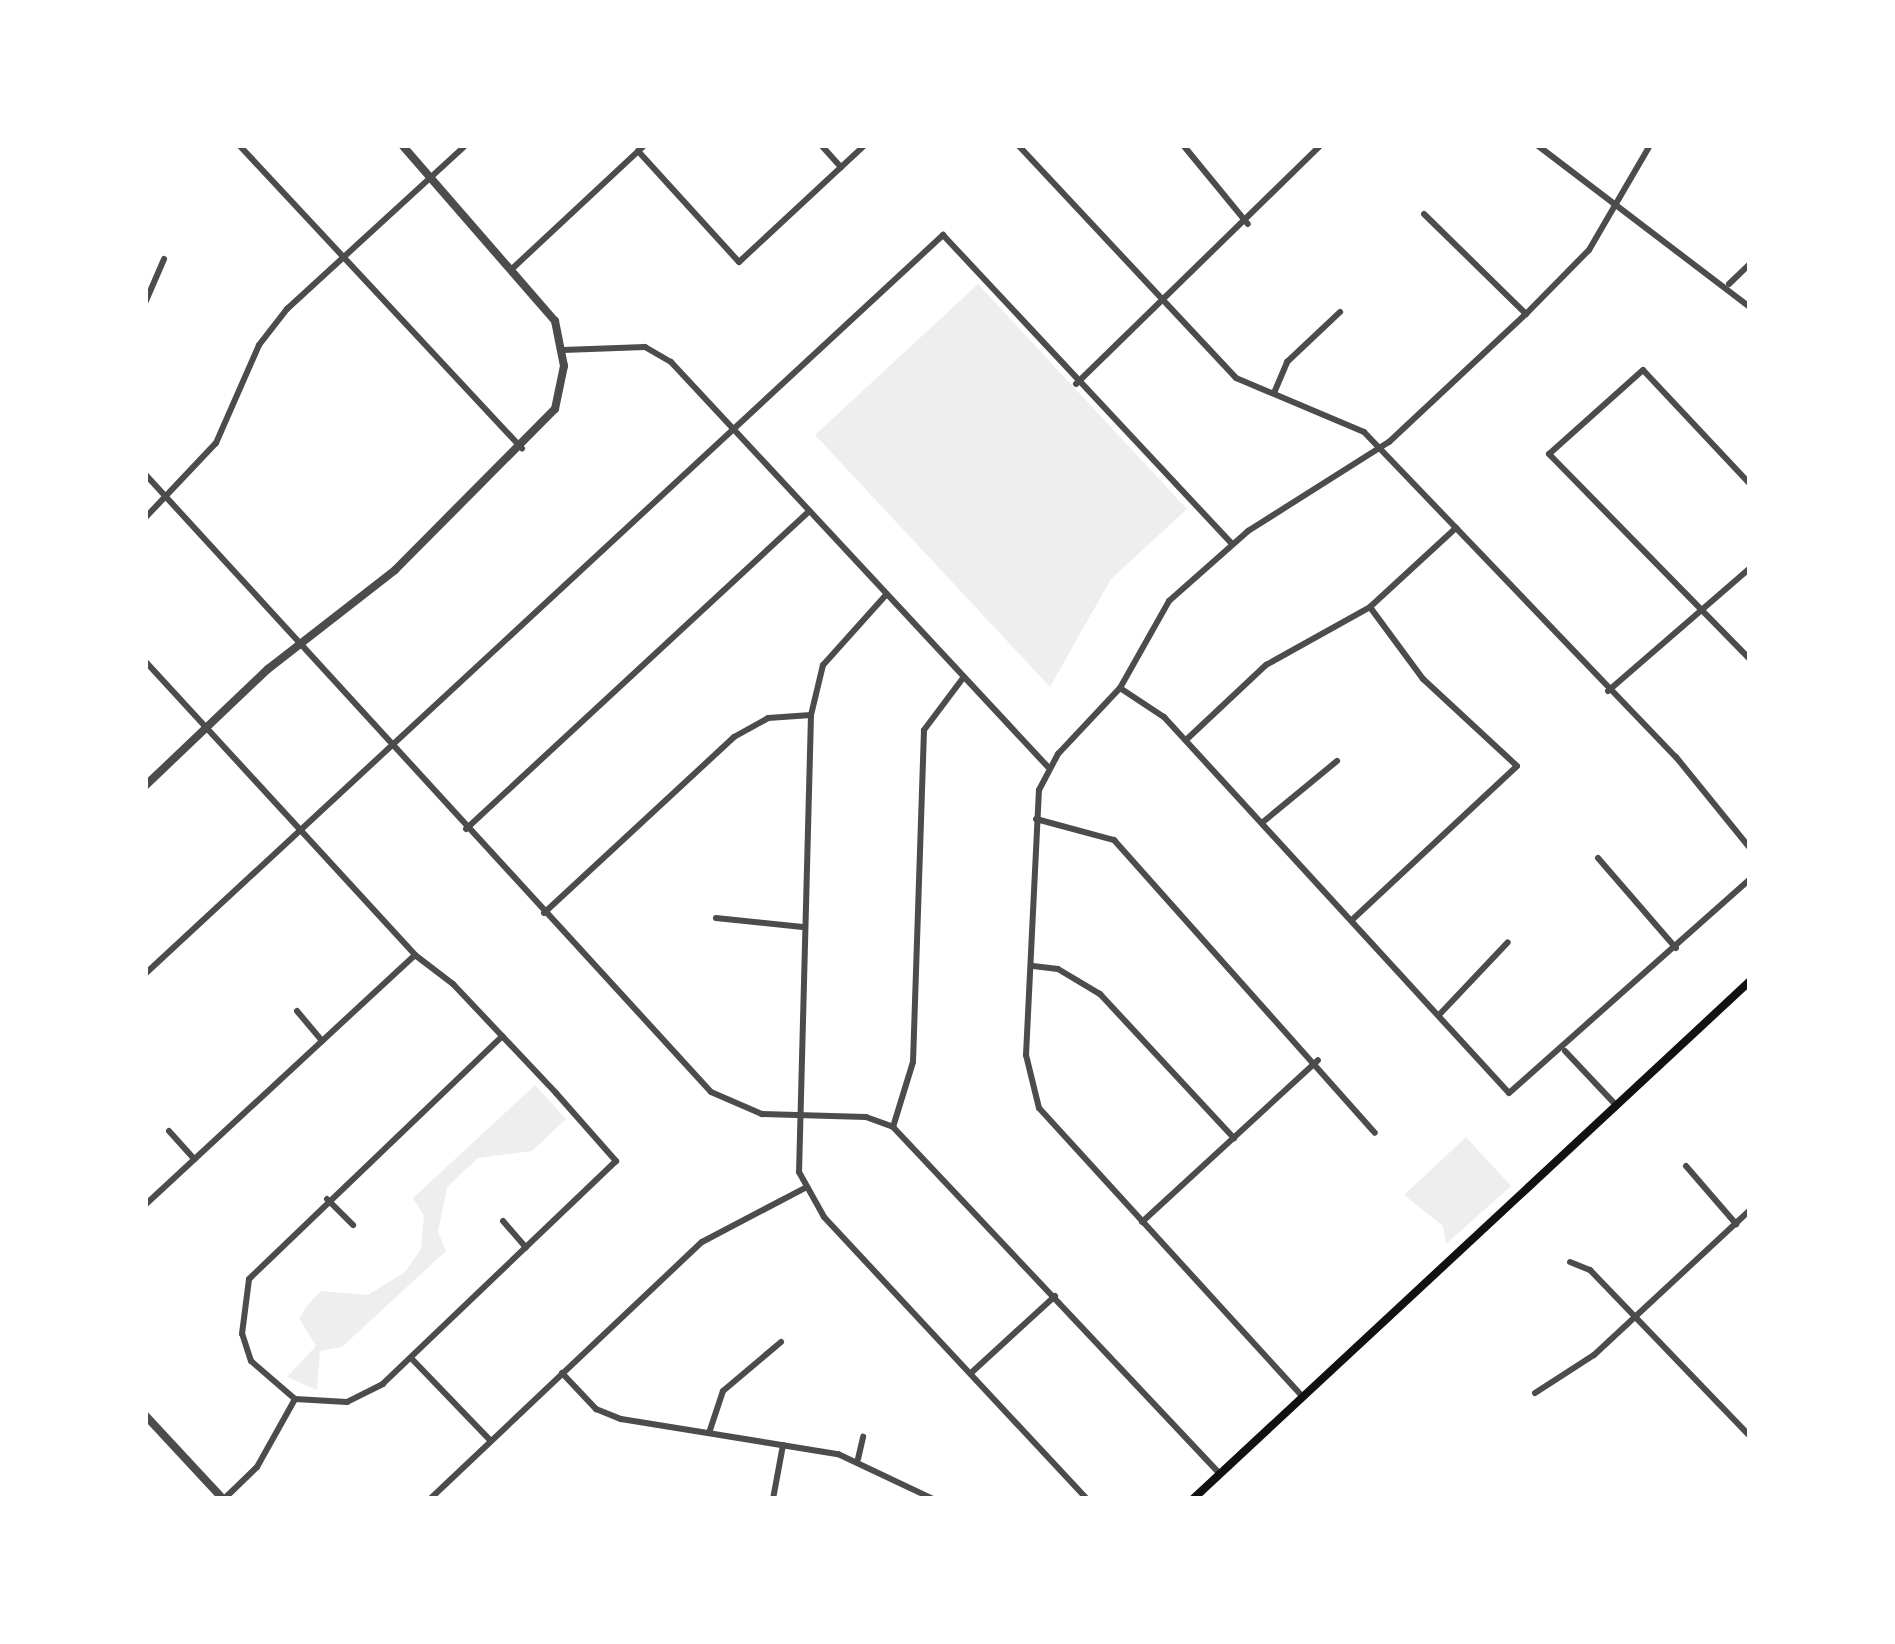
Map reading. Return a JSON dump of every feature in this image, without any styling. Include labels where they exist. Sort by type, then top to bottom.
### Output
[{"type":"main road","points":[[1193,1499],[1750,981]]},
{"type":"street","points":[[239,145],[522,449]]},
{"type":"street","points":[[145,786],[522,449],[555,409],[562,350],[548,309],[514,266],[402,145]]},
{"type":"street","points":[[821,145],[842,167]]},
{"type":"street","points":[[514,266],[641,148],[739,262],[866,145]]},
{"type":"street","points":[[1018,145],[1236,378],[1342,416],[1380,449],[1608,690],[1750,848]]},
{"type":"street","points":[[1183,145],[1248,224]]},
{"type":"street","points":[[1076,384],[1248,224],[1321,145]]},
{"type":"street","points":[[1536,145],[1728,284],[1750,307]]},
{"type":"street","points":[[1302,1396],[1039,1108],[1026,1055],[1036,820],[1048,767],[1120,688],[1155,617],[1231,543],[1380,449],[1526,314],[1616,206],[1650,145]]},
{"type":"street","points":[[145,518],[216,443],[272,327],[464,147]]},
{"type":"street","points":[[1424,214],[1526,314]]},
{"type":"street","points":[[145,974],[298,828],[943,235],[1076,384],[1231,543]]},
{"type":"street","points":[[145,302],[164,259]]},
{"type":"street","points":[[1728,284],[1750,264]]},
{"type":"street","points":[[1274,393],[1286,362],[1340,312]]},
{"type":"street","points":[[562,350],[645,347],[694,388],[1048,767]]},
{"type":"street","points":[[1750,484],[1643,370],[1550,454],[1698,616],[1750,660]]},
{"type":"street","points":[[145,474],[302,644],[388,746],[711,1092],[746,1110],[894,1128],[1220,1474]]},
{"type":"street","points":[[466,828],[808,511]]},
{"type":"street","points":[[1186,740],[1266,665],[1370,606],[1456,528]]},
{"type":"street","points":[[1608,690],[1750,568]]},
{"type":"street","points":[[885,596],[823,665],[811,715],[796,1115],[806,1188],[1088,1499]]},
{"type":"street","points":[[1352,919],[1517,766],[1423,679],[1370,606]]},
{"type":"street","points":[[145,661],[415,954],[502,1036],[616,1161],[411,1358],[347,1402],[295,1398],[251,1360],[241,1306],[267,1255],[502,1036]]},
{"type":"street","points":[[894,1128],[913,1062],[924,730],[962,678]]},
{"type":"street","points":[[1120,688],[1186,740],[1509,1093],[1565,1051],[1750,880]]},
{"type":"street","points":[[544,913],[734,736],[768,718],[811,715]]},
{"type":"street","points":[[1263,822],[1337,761]]},
{"type":"street","points":[[1036,820],[1114,840],[1318,1060],[1375,1133]]},
{"type":"street","points":[[1598,858],[1676,948]]},
{"type":"street","points":[[716,918],[804,927]]},
{"type":"street","points":[[1440,1014],[1508,942]]},
{"type":"street","points":[[145,1205],[415,954]]},
{"type":"street","points":[[1032,966],[1058,969],[1100,994],[1234,1138]]},
{"type":"street","points":[[297,1011],[322,1041]]},
{"type":"street","points":[[1565,1051],[1615,1104]]},
{"type":"street","points":[[1142,1222],[1318,1060]]},
{"type":"street","points":[[169,1131],[194,1159]]},
{"type":"street","points":[[1686,1166],[1736,1224]]},
{"type":"street","points":[[430,1499],[702,1242],[806,1188]]},
{"type":"street","points":[[327,1199],[353,1225]]},
{"type":"street","points":[[1536,1393],[1634,1317],[1750,1210]]},
{"type":"street","points":[[503,1220],[526,1247]]},
{"type":"street","points":[[1570,1262],[1634,1317],[1750,1436]]},
{"type":"street","points":[[971,1374],[1054,1296]]},
{"type":"street","points":[[709,1433],[723,1392],[781,1342]]},
{"type":"street","points":[[411,1358],[490,1440]]},
{"type":"street","points":[[562,1373],[596,1409],[858,1459],[933,1499]]},
{"type":"street","points":[[145,1415],[223,1499],[257,1467],[295,1398]]},
{"type":"street","points":[[858,1459],[863,1438]]},
{"type":"street","points":[[772,1499],[783,1445]]},
{"type":"shaded area","points":[[978,284],[1187,509],[1111,579],[1050,687],[815,435]]},
{"type":"shaded area","points":[[535,1085],[566,1119],[532,1151],[478,1158],[447,1187],[438,1232],[446,1251],[342,1347],[320,1351],[317,1390],[287,1377],[316,1346],[299,1318],[307,1306],[321,1291],[368,1295],[405,1272],[421,1249],[424,1216],[413,1198]]},
{"type":"shaded area","points":[[1466,1137],[1511,1186],[1446,1244],[1443,1226],[1404,1195]]}]
